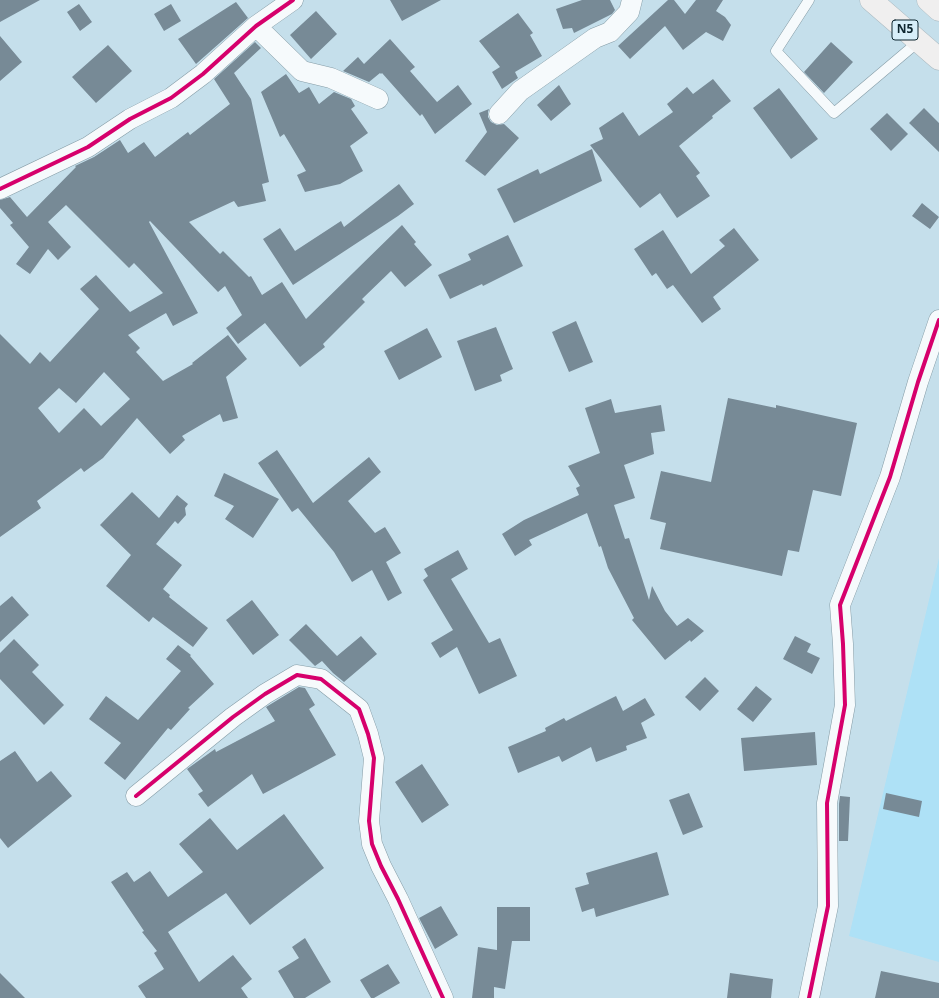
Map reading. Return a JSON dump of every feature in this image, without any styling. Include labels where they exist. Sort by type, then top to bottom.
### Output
[{"type":"main road","name":"N5","points":[[871,0],[939,60]]},
{"type":"main road","points":[[928,0],[939,10]]},
{"type":"street","points":[[0,189],[88,147],[130,118],[171,98],[203,74],[256,26],[293,0]]},
{"type":"street","points":[[499,114],[520,91],[595,38],[610,32],[629,12],[632,0]]},
{"type":"street","points":[[256,26],[302,71],[331,78],[378,99]]},
{"type":"street","points":[[809,998],[828,906],[827,803],[845,705],[840,605],[890,477],[918,382],[939,320]]},
{"type":"street","points":[[136,796],[233,717],[265,694],[297,675],[321,679],[359,709],[368,734],[374,758],[368,821],[372,844],[443,998]]},
{"type":"lane","points":[[809,0],[776,51],[834,113],[918,42]]},
{"type":"shaded area","points":[[939,558],[939,962],[849,936]]},
{"type":"building","points":[[0,0],[40,0],[0,22]]},
{"type":"building","points":[[390,0],[441,0],[402,21]]},
{"type":"building","points":[[582,0],[610,0],[615,10],[612,14],[574,33],[572,28],[563,29],[556,9]]},
{"type":"building","points":[[668,0],[674,0],[685,14],[696,0],[723,0],[716,11],[725,17],[731,25],[723,41],[706,32],[683,50],[665,26],[630,59],[618,46]]},
{"type":"building","points":[[236,2],[248,18],[196,64],[178,39]]},
{"type":"building","points":[[79,4],[92,22],[80,31],[67,12]]},
{"type":"building","points":[[171,4],[181,21],[164,31],[154,14]]},
{"type":"building","points":[[316,11],[337,34],[311,59],[290,35]]},
{"type":"building","points":[[518,13],[533,33],[530,35],[542,56],[515,72],[518,78],[502,89],[492,72],[500,67],[479,41]]},
{"type":"building","points":[[0,36],[22,62],[0,81]]},
{"type":"building","points":[[390,39],[415,67],[410,71],[437,102],[458,85],[472,104],[435,134],[422,114],[420,116],[382,73],[369,82],[343,71],[358,57],[364,64]]},
{"type":"building","points":[[255,42],[261,48],[234,73],[251,99],[269,182],[262,184],[266,201],[238,207],[234,201],[189,222],[220,254],[223,251],[249,277],[251,276],[262,295],[282,282],[306,319],[402,225],[416,242],[414,244],[432,265],[405,287],[391,271],[362,299],[365,302],[323,344],[325,347],[300,367],[265,323],[238,344],[226,328],[242,315],[225,286],[218,292],[150,221],[149,222],[198,313],[173,326],[166,313],[128,335],[140,348],[136,352],[163,381],[193,364],[192,363],[228,335],[247,359],[226,377],[238,418],[223,422],[220,414],[182,436],[185,440],[170,454],[137,418],[103,458],[84,472],[81,468],[37,501],[41,508],[0,537],[0,334],[30,364],[40,352],[50,362],[99,309],[80,289],[96,275],[130,312],[163,293],[134,263],[129,268],[66,205],[48,222],[71,247],[58,260],[48,249],[30,274],[16,264],[29,247],[10,225],[13,223],[0,208],[0,200],[10,197],[27,217],[76,167],[75,166],[94,157],[120,140],[128,153],[144,142],[155,157],[188,132],[190,135],[230,104],[214,79]],"holes":[[[104,372],[130,399],[101,426],[84,408],[59,433],[38,408],[59,388],[76,403]]]},
{"type":"building","points":[[831,42],[853,62],[824,93],[804,72]]},
{"type":"building","points":[[108,45],[132,71],[96,103],[72,77]]},
{"type":"building","points":[[286,74],[299,93],[309,87],[319,104],[334,92],[351,99],[355,106],[351,109],[368,133],[350,146],[363,171],[340,184],[305,192],[297,175],[306,171],[284,134],[280,137],[261,92]]},
{"type":"building","points":[[713,79],[731,101],[679,146],[700,173],[696,176],[710,196],[677,218],[660,193],[640,208],[590,145],[603,139],[599,128],[623,112],[639,136],[673,112],[667,104],[687,87],[693,94]]},
{"type":"building","points":[[559,85],[571,104],[551,121],[537,105]]},
{"type":"building","points":[[779,88],[818,139],[791,159],[753,108]]},
{"type":"building","points":[[924,108],[939,123],[939,152],[909,123]]},
{"type":"building","points":[[489,109],[488,117],[491,122],[497,125],[504,124],[519,138],[485,176],[465,161],[487,132],[479,113]]},
{"type":"building","points":[[887,113],[908,134],[891,151],[870,129]]},
{"type":"building","points":[[592,149],[602,181],[514,223],[497,189],[538,169],[540,174]]},
{"type":"building","points":[[399,184],[414,204],[293,285],[263,239],[280,228],[295,251],[341,221],[344,227]]},
{"type":"building","points":[[922,203],[939,217],[930,229],[912,216]]},
{"type":"building","points":[[734,228],[759,260],[713,297],[721,309],[702,323],[673,285],[667,289],[656,273],[652,276],[634,249],[663,230],[691,274],[725,246],[719,240]]},
{"type":"building","points":[[508,235],[523,266],[483,286],[482,284],[450,299],[438,275],[471,260],[468,254]]},
{"type":"building","points":[[576,321],[593,362],[569,372],[552,332]]},
{"type":"building","points":[[496,327],[513,369],[500,375],[502,381],[475,391],[457,341]]},
{"type":"building","points":[[427,328],[442,357],[399,380],[384,351]]},
{"type":"building","points":[[728,398],[776,408],[776,405],[857,423],[841,496],[813,490],[799,552],[788,550],[782,576],[660,549],[666,523],[650,519],[661,471],[711,482]]},
{"type":"building","points":[[611,399],[615,413],[661,405],[665,431],[651,433],[654,454],[624,465],[635,498],[614,505],[625,539],[629,538],[649,600],[652,586],[665,611],[677,626],[688,618],[704,631],[665,660],[632,620],[634,618],[608,568],[601,546],[599,547],[587,513],[529,540],[532,545],[515,556],[502,534],[524,520],[579,495],[576,488],[580,486],[568,466],[600,453],[585,408]]},
{"type":"building","points":[[277,450],[313,503],[369,457],[381,472],[348,501],[375,533],[385,527],[401,553],[386,562],[402,593],[388,601],[372,570],[352,582],[334,552],[298,508],[292,512],[258,463]]},
{"type":"building","points":[[224,473],[279,499],[253,538],[225,519],[234,506],[214,496]]},
{"type":"building","points":[[132,492],[159,518],[177,495],[188,504],[185,508],[186,515],[178,524],[175,521],[156,544],[182,565],[163,589],[170,595],[169,597],[208,628],[193,647],[153,617],[149,622],[106,586],[131,555],[100,525]]},
{"type":"building","points":[[458,550],[468,569],[451,579],[489,643],[500,638],[517,676],[479,694],[457,647],[440,658],[431,643],[453,630],[423,580],[428,576],[424,569]]},
{"type":"building","points":[[12,596],[29,615],[0,642],[0,606]]},
{"type":"building","points":[[252,600],[279,635],[253,655],[226,620]]},
{"type":"building","points":[[306,624],[337,656],[361,636],[377,654],[344,682],[322,661],[315,666],[289,640]]},
{"type":"building","points":[[795,636],[811,644],[807,652],[820,658],[812,674],[783,659]]},
{"type":"building","points":[[14,639],[39,665],[32,672],[64,705],[44,725],[0,679],[0,653]]},
{"type":"building","points":[[178,645],[191,655],[190,656],[214,684],[188,708],[190,709],[171,730],[168,728],[125,780],[104,763],[121,743],[89,719],[106,696],[138,720],[181,671],[166,659]]},
{"type":"building","points":[[705,677],[719,691],[700,711],[685,697]]},
{"type":"building","points":[[756,686],[772,699],[753,722],[737,709]]},
{"type":"building","points":[[299,687],[305,688],[315,705],[309,709],[336,755],[263,794],[252,774],[208,807],[198,794],[203,791],[187,769],[215,749],[216,752],[275,721],[266,707]]},
{"type":"building","points":[[616,696],[623,711],[645,698],[655,715],[641,723],[647,738],[626,746],[627,750],[596,762],[591,747],[562,762],[559,756],[518,773],[508,747],[546,731],[545,728],[564,718],[566,721]]},
{"type":"building","points":[[815,732],[817,765],[744,771],[741,738]]},
{"type":"building","points":[[15,751],[37,782],[51,771],[72,796],[8,848],[0,838],[0,761]]},
{"type":"building","points":[[422,764],[449,805],[422,823],[395,782]]},
{"type":"building","points":[[689,793],[703,827],[683,835],[669,800]]},
{"type":"building","points":[[886,793],[922,801],[919,817],[883,809]]},
{"type":"building","points":[[840,796],[850,797],[848,841],[839,841]]},
{"type":"building","points":[[284,814],[324,868],[250,925],[226,893],[168,932],[199,982],[233,955],[252,979],[241,988],[248,998],[146,998],[138,986],[164,969],[154,953],[157,951],[142,932],[144,931],[111,882],[127,872],[134,882],[150,871],[168,897],[203,872],[179,844],[210,818],[237,850]]},
{"type":"building","points":[[657,852],[669,895],[596,917],[594,908],[582,912],[575,888],[589,884],[586,873]]},
{"type":"building","points":[[441,906],[458,935],[435,949],[419,918]]},
{"type":"building","points":[[497,907],[530,907],[530,941],[512,941],[505,989],[494,987],[494,998],[472,998],[478,947],[497,950]]},
{"type":"building","points":[[305,938],[331,982],[305,998],[294,998],[278,971],[299,958],[292,947]]},
{"type":"building","points":[[388,964],[400,983],[374,998],[371,998],[360,980]]},
{"type":"building","points":[[881,971],[939,983],[939,998],[875,998]]},
{"type":"building","points":[[0,973],[25,998],[0,998]]},
{"type":"building","points":[[730,973],[773,979],[771,998],[727,998]]},
{"type":"cycle path","points":[[0,189],[88,147],[130,119],[171,98],[203,74],[256,26],[293,0]]},
{"type":"cycle path","points":[[809,998],[828,906],[827,803],[845,705],[840,605],[890,477],[918,382],[939,320]]},
{"type":"cycle path","points":[[136,796],[233,717],[265,694],[297,675],[321,679],[359,709],[368,734],[374,758],[369,821],[372,844],[443,998]]}]
